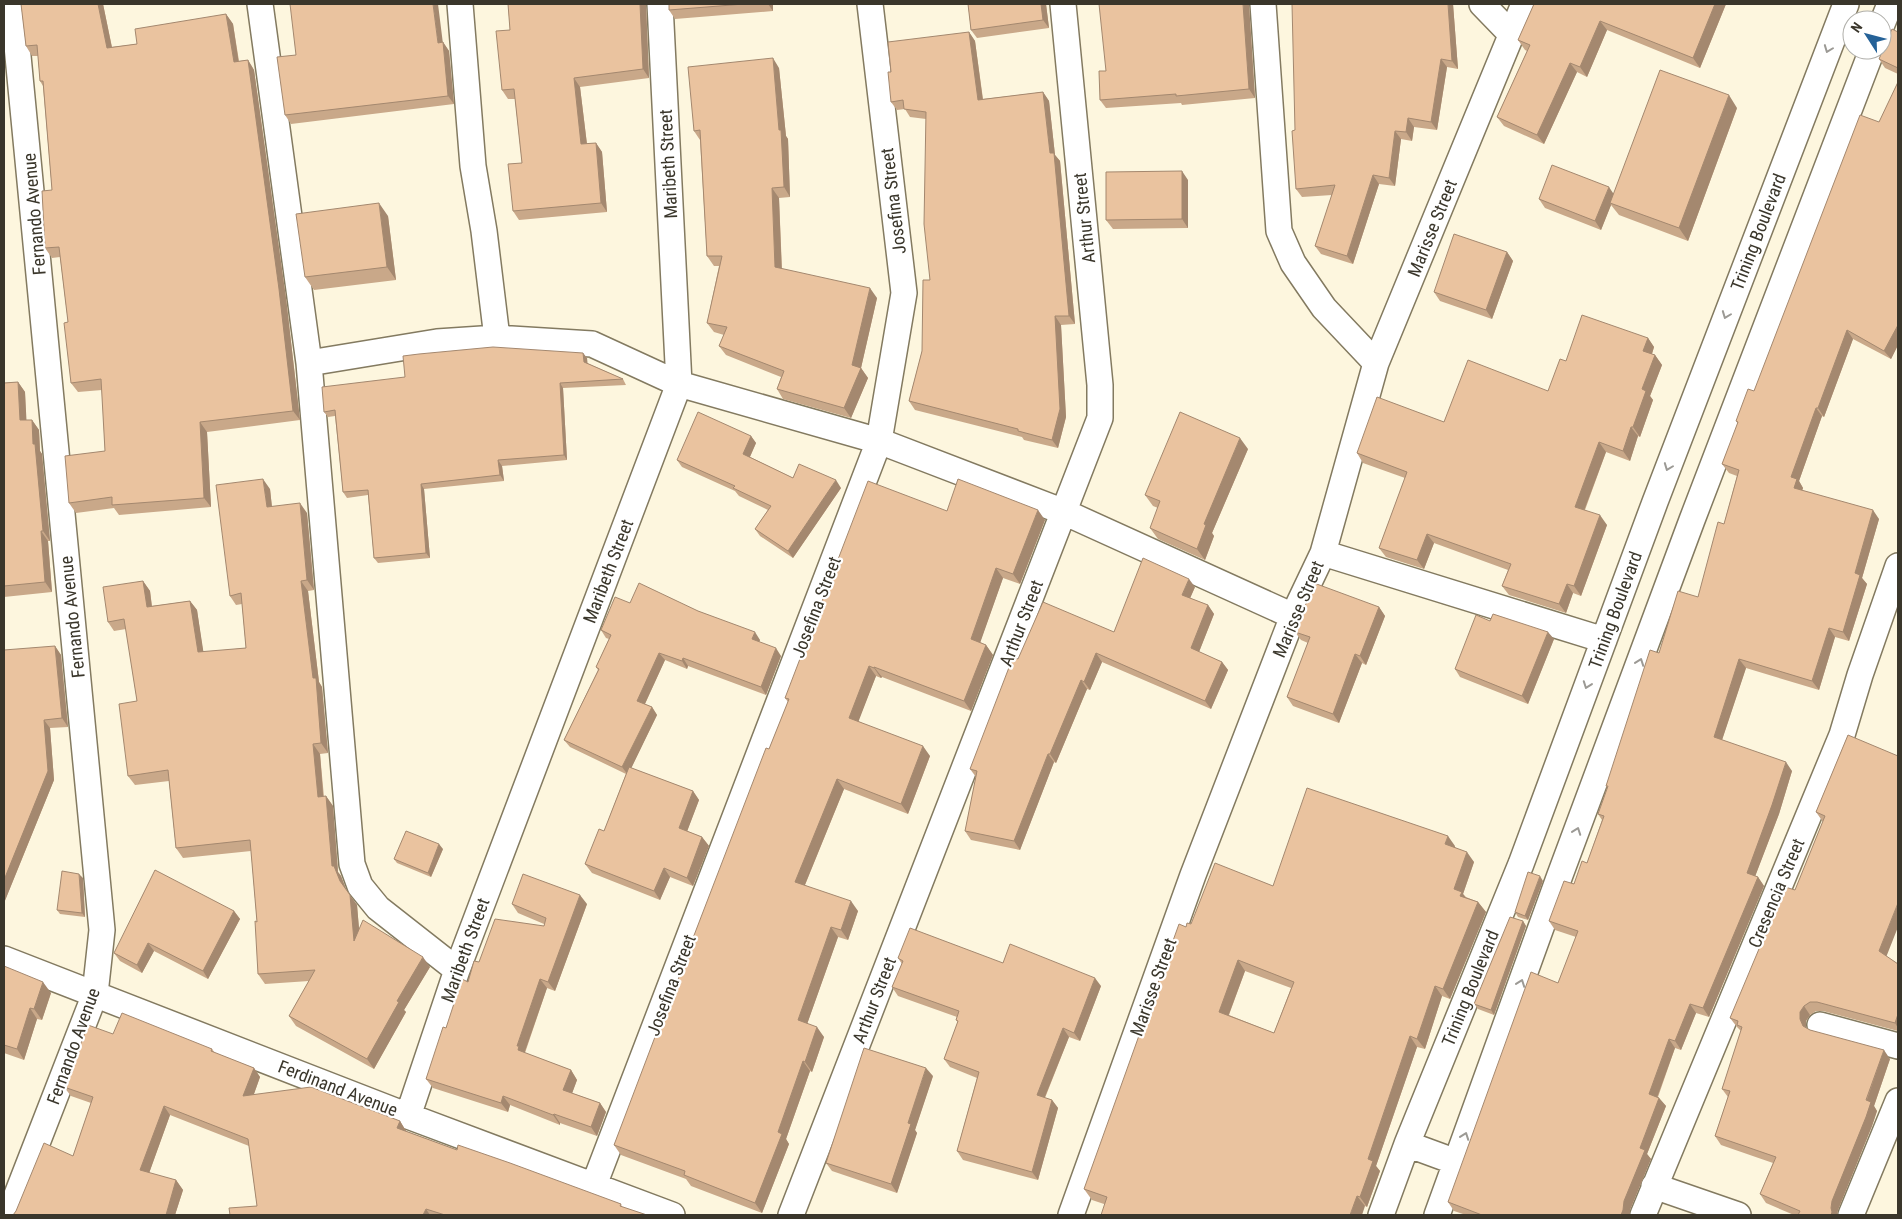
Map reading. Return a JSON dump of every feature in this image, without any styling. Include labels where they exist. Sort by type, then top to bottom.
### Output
[{"type":"street","name":"Fernando Avenue","points":[[9,1215],[95,994],[102,930],[14,4]]},
{"type":"street","points":[[260,4],[309,363],[352,864],[360,886],[378,908],[457,970]]},
{"type":"street","points":[[460,4],[473,166],[484,231],[497,338]]},
{"type":"street","name":"Maribeth Street","points":[[408,1116],[457,970],[679,384],[660,4]]},
{"type":"street","name":"Josefina Street","points":[[594,1185],[879,441],[904,293],[870,4]]},
{"type":"street","name":"Arthur Street","points":[[791,1215],[1100,418],[1100,384],[1063,4]]},
{"type":"street","points":[[1263,4],[1280,230],[1293,263],[1324,308],[1376,363]]},
{"type":"street","points":[[1482,4],[1512,35]]},
{"type":"street","name":"Marisse Street","points":[[1071,1215],[1193,875],[1293,616],[1322,553],[1376,363],[1524,4]]},
{"type":"street","name":"Trining Boulevard","points":[[1381,1215],[1407,1144],[1521,864],[1662,483],[1846,4]]},
{"type":"street","points":[[1438,1215],[1560,875],[1868,60]]},
{"type":"street","points":[[309,363],[437,342],[497,338],[592,344],[679,384],[879,441],[1064,512],[1293,616]]},
{"type":"street","points":[[1322,553],[1604,640]]},
{"type":"street","name":"Cresencia Street","points":[[1643,1215],[1842,735],[1860,675],[1898,566]]},
{"type":"street","points":[[1614,612],[1654,626]]},
{"type":"street","points":[[1521,864],[1560,875]]},
{"type":"street","name":"Ferdinand Avenue","points":[[4,959],[408,1116],[672,1215]]},
{"type":"street","points":[[1820,1025],[1898,1046]]},
{"type":"street","points":[[1851,1215],[1898,1101]]},
{"type":"street","points":[[1407,1144],[1456,1162]]},
{"type":"street","points":[[1654,1186],[1738,1215]]},
{"type":"building","points":[[21,4],[98,4],[107,48],[137,44],[135,29],[226,14],[234,62],[248,60],[279,289],[293,411],[200,422],[204,498],[112,505],[112,497],[69,503],[65,456],[105,451],[101,379],[71,383],[64,323],[68,322],[59,247],[45,248],[42,191],[52,190],[43,81],[40,81],[37,45],[26,46]]},
{"type":"building","points":[[290,4],[433,4],[438,43],[443,42],[448,96],[285,115],[277,57],[296,55]]},
{"type":"building","points":[[508,4],[640,4],[643,69],[574,78],[581,144],[596,143],[601,203],[513,211],[508,164],[522,163],[514,89],[502,90],[496,31],[510,30]]},
{"type":"building","points":[[669,4],[744,4],[669,10]]},
{"type":"building","points":[[968,4],[1041,4],[1043,20],[971,30]]},
{"type":"building","points":[[1099,4],[1243,4],[1249,89],[1176,96],[1176,94],[1100,100],[1099,71],[1106,71]]},
{"type":"building","points":[[1292,4],[1448,4],[1452,61],[1441,59],[1431,122],[1408,118],[1406,132],[1395,131],[1389,178],[1373,175],[1347,256],[1315,246],[1335,185],[1296,189],[1292,131],[1295,130]]},
{"type":"building","points":[[1534,4],[1715,4],[1693,58],[1600,21],[1580,67],[1570,63],[1537,135],[1497,117],[1530,45],[1518,40]]},
{"type":"building","points":[[1892,29],[1898,32],[1898,68],[1881,60],[1892,60]]},
{"type":"building","points":[[969,32],[978,100],[1043,92],[1050,153],[1054,153],[1069,316],[1055,316],[1060,409],[1052,440],[1018,431],[1018,429],[909,401],[922,351],[923,280],[930,280],[924,224],[926,112],[904,109],[903,100],[891,102],[888,42]]},
{"type":"building","points":[[773,58],[779,130],[781,130],[784,187],[772,188],[775,267],[870,288],[852,365],[861,368],[844,408],[777,389],[784,371],[719,346],[727,327],[707,323],[722,256],[707,256],[700,130],[694,131],[688,67]]},
{"type":"building","points":[[1660,70],[1729,95],[1679,228],[1610,203]]},
{"type":"building","points":[[1898,82],[1898,325],[1884,351],[1847,330],[1791,477],[1797,479],[1794,488],[1873,510],[1855,573],[1860,575],[1843,632],[1829,628],[1812,681],[1739,659],[1714,737],[1786,762],[1747,873],[1758,877],[1703,1008],[1690,1004],[1675,1041],[1669,1039],[1649,1094],[1659,1098],[1640,1148],[1645,1150],[1624,1201],[1621,1215],[1482,1215],[1448,1202],[1531,972],[1558,983],[1578,931],[1549,921],[1564,881],[1574,884],[1582,861],[1587,863],[1604,816],[1598,814],[1608,786],[1606,786],[1650,650],[1659,653],[1678,591],[1698,597],[1718,522],[1724,524],[1739,470],[1722,464],[1748,389],[1754,391],[1860,115],[1879,122]]},
{"type":"building","points":[[1552,165],[1609,187],[1595,221],[1539,199]]},
{"type":"building","points":[[1182,171],[1182,219],[1106,220],[1106,172]]},
{"type":"building","points":[[379,203],[387,267],[305,277],[296,214]]},
{"type":"building","points":[[1454,234],[1507,252],[1486,310],[1434,292]]},
{"type":"building","points":[[1582,315],[1648,338],[1643,351],[1655,355],[1642,389],[1646,391],[1623,451],[1599,442],[1575,507],[1600,515],[1574,586],[1567,584],[1559,604],[1502,586],[1511,564],[1427,534],[1417,560],[1379,548],[1407,472],[1357,453],[1377,397],[1444,422],[1468,360],[1548,391],[1560,359],[1566,361]]},
{"type":"building","points":[[493,347],[583,353],[584,362],[623,379],[560,383],[564,455],[498,460],[500,475],[421,484],[426,553],[374,558],[368,490],[343,492],[335,410],[324,412],[322,387],[405,377],[403,356]]},
{"type":"building","points":[[18,382],[20,420],[32,420],[43,531],[41,531],[45,582],[4,586],[4,383]]},
{"type":"building","points":[[698,412],[751,436],[743,454],[793,478],[799,464],[836,480],[788,551],[755,529],[771,506],[733,488],[735,486],[677,460]]},
{"type":"building","points":[[1180,412],[1240,438],[1204,524],[1206,525],[1197,549],[1150,528],[1160,501],[1145,495]]},
{"type":"building","points":[[263,479],[267,507],[300,503],[307,580],[301,581],[313,678],[316,678],[321,743],[313,744],[318,797],[326,796],[332,866],[334,866],[340,881],[350,895],[354,941],[363,920],[423,957],[397,1001],[399,1002],[367,1059],[289,1016],[315,970],[258,974],[255,921],[257,922],[250,840],[176,848],[168,770],[128,776],[119,704],[137,701],[124,619],[108,622],[103,587],[143,581],[147,607],[190,601],[198,652],[246,648],[241,593],[230,596],[216,485]]},
{"type":"building","points":[[958,479],[1038,510],[1013,574],[996,568],[971,639],[986,645],[964,701],[869,666],[849,718],[923,746],[901,804],[837,779],[795,882],[851,901],[841,930],[831,927],[798,1020],[817,1027],[778,1132],[782,1134],[755,1203],[684,1175],[685,1171],[614,1145],[669,1000],[690,952],[688,951],[766,748],[769,749],[789,699],[785,698],[868,481],[947,511]]},
{"type":"building","points":[[1143,558],[1189,579],[1182,595],[1208,605],[1191,648],[1222,662],[1205,701],[1096,653],[1084,682],[1081,680],[1050,754],[1048,754],[1014,841],[965,831],[977,771],[970,769],[1013,657],[1018,659],[1043,602],[1114,632]]},
{"type":"building","points":[[639,583],[698,611],[755,632],[752,639],[776,648],[761,687],[683,658],[682,661],[659,653],[637,701],[652,707],[622,767],[564,740],[599,669],[596,667],[611,635],[601,630],[615,597],[630,603]]},
{"type":"building","points":[[1314,583],[1379,607],[1360,656],[1355,654],[1333,714],[1287,697],[1310,637],[1295,632]]},
{"type":"building","points":[[1493,614],[1548,632],[1522,696],[1455,669],[1476,615],[1490,621]]},
{"type":"building","points":[[55,646],[62,718],[44,720],[48,771],[4,880],[4,650]]},
{"type":"building","points":[[1848,735],[1898,756],[1898,903],[1879,951],[1898,964],[1898,1014],[1895,1023],[1817,1002],[1810,1002],[1800,1012],[1803,1026],[1810,1030],[1884,1050],[1866,1100],[1871,1102],[1832,1201],[1831,1215],[1798,1215],[1800,1211],[1760,1194],[1776,1157],[1715,1136],[1730,1091],[1722,1089],[1742,1027],[1737,1025],[1738,1021],[1730,1018],[1785,887],[1795,890],[1825,816],[1816,812]]},
{"type":"building","points":[[629,767],[693,791],[679,828],[702,837],[687,878],[664,868],[654,891],[585,864],[599,829],[604,831]]},
{"type":"building","points":[[1307,788],[1448,836],[1445,844],[1467,852],[1454,889],[1462,892],[1460,896],[1478,902],[1443,989],[1435,986],[1417,1039],[1410,1036],[1368,1159],[1373,1161],[1360,1197],[1357,1196],[1350,1215],[1101,1215],[1107,1197],[1084,1189],[1179,924],[1186,927],[1187,923],[1191,924],[1215,863],[1273,886]],"holes":[[[1238,960],[1294,982],[1274,1033],[1219,1012]]]},
{"type":"building","points":[[406,831],[439,844],[428,873],[394,859]]},
{"type":"building","points":[[155,870],[234,911],[203,971],[148,943],[137,965],[114,953]]},
{"type":"building","points":[[62,871],[79,874],[82,913],[57,910]]},
{"type":"building","points":[[1528,872],[1540,876],[1525,916],[1515,912]]},
{"type":"building","points":[[523,874],[580,895],[548,982],[540,979],[517,1046],[519,1046],[518,1050],[571,1070],[563,1090],[600,1103],[591,1127],[503,1096],[501,1103],[426,1079],[443,1027],[446,1028],[462,979],[468,982],[474,961],[479,962],[495,919],[544,926],[546,918],[512,904]]},
{"type":"building","points":[[1510,917],[1523,921],[1491,1010],[1474,1004]]},
{"type":"building","points":[[910,928],[1003,963],[1010,944],[1095,978],[1074,1033],[1063,1028],[1037,1095],[1052,1100],[1032,1172],[957,1151],[979,1072],[944,1059],[958,1021],[956,1020],[959,1011],[892,987],[903,961],[898,958]]},
{"type":"building","points":[[4,966],[43,982],[34,1009],[30,1008],[17,1049],[4,1045]]},
{"type":"building","points":[[122,1013],[254,1068],[243,1096],[311,1087],[400,1121],[397,1128],[457,1150],[458,1145],[510,1163],[647,1215],[445,1215],[426,1209],[423,1215],[230,1215],[229,1208],[257,1206],[248,1139],[164,1106],[140,1170],[176,1180],[166,1215],[13,1215],[44,1143],[73,1156],[93,1097],[64,1087],[88,1025],[113,1034]]},
{"type":"building","points":[[864,1048],[926,1068],[908,1123],[911,1124],[891,1184],[826,1163]]}]
